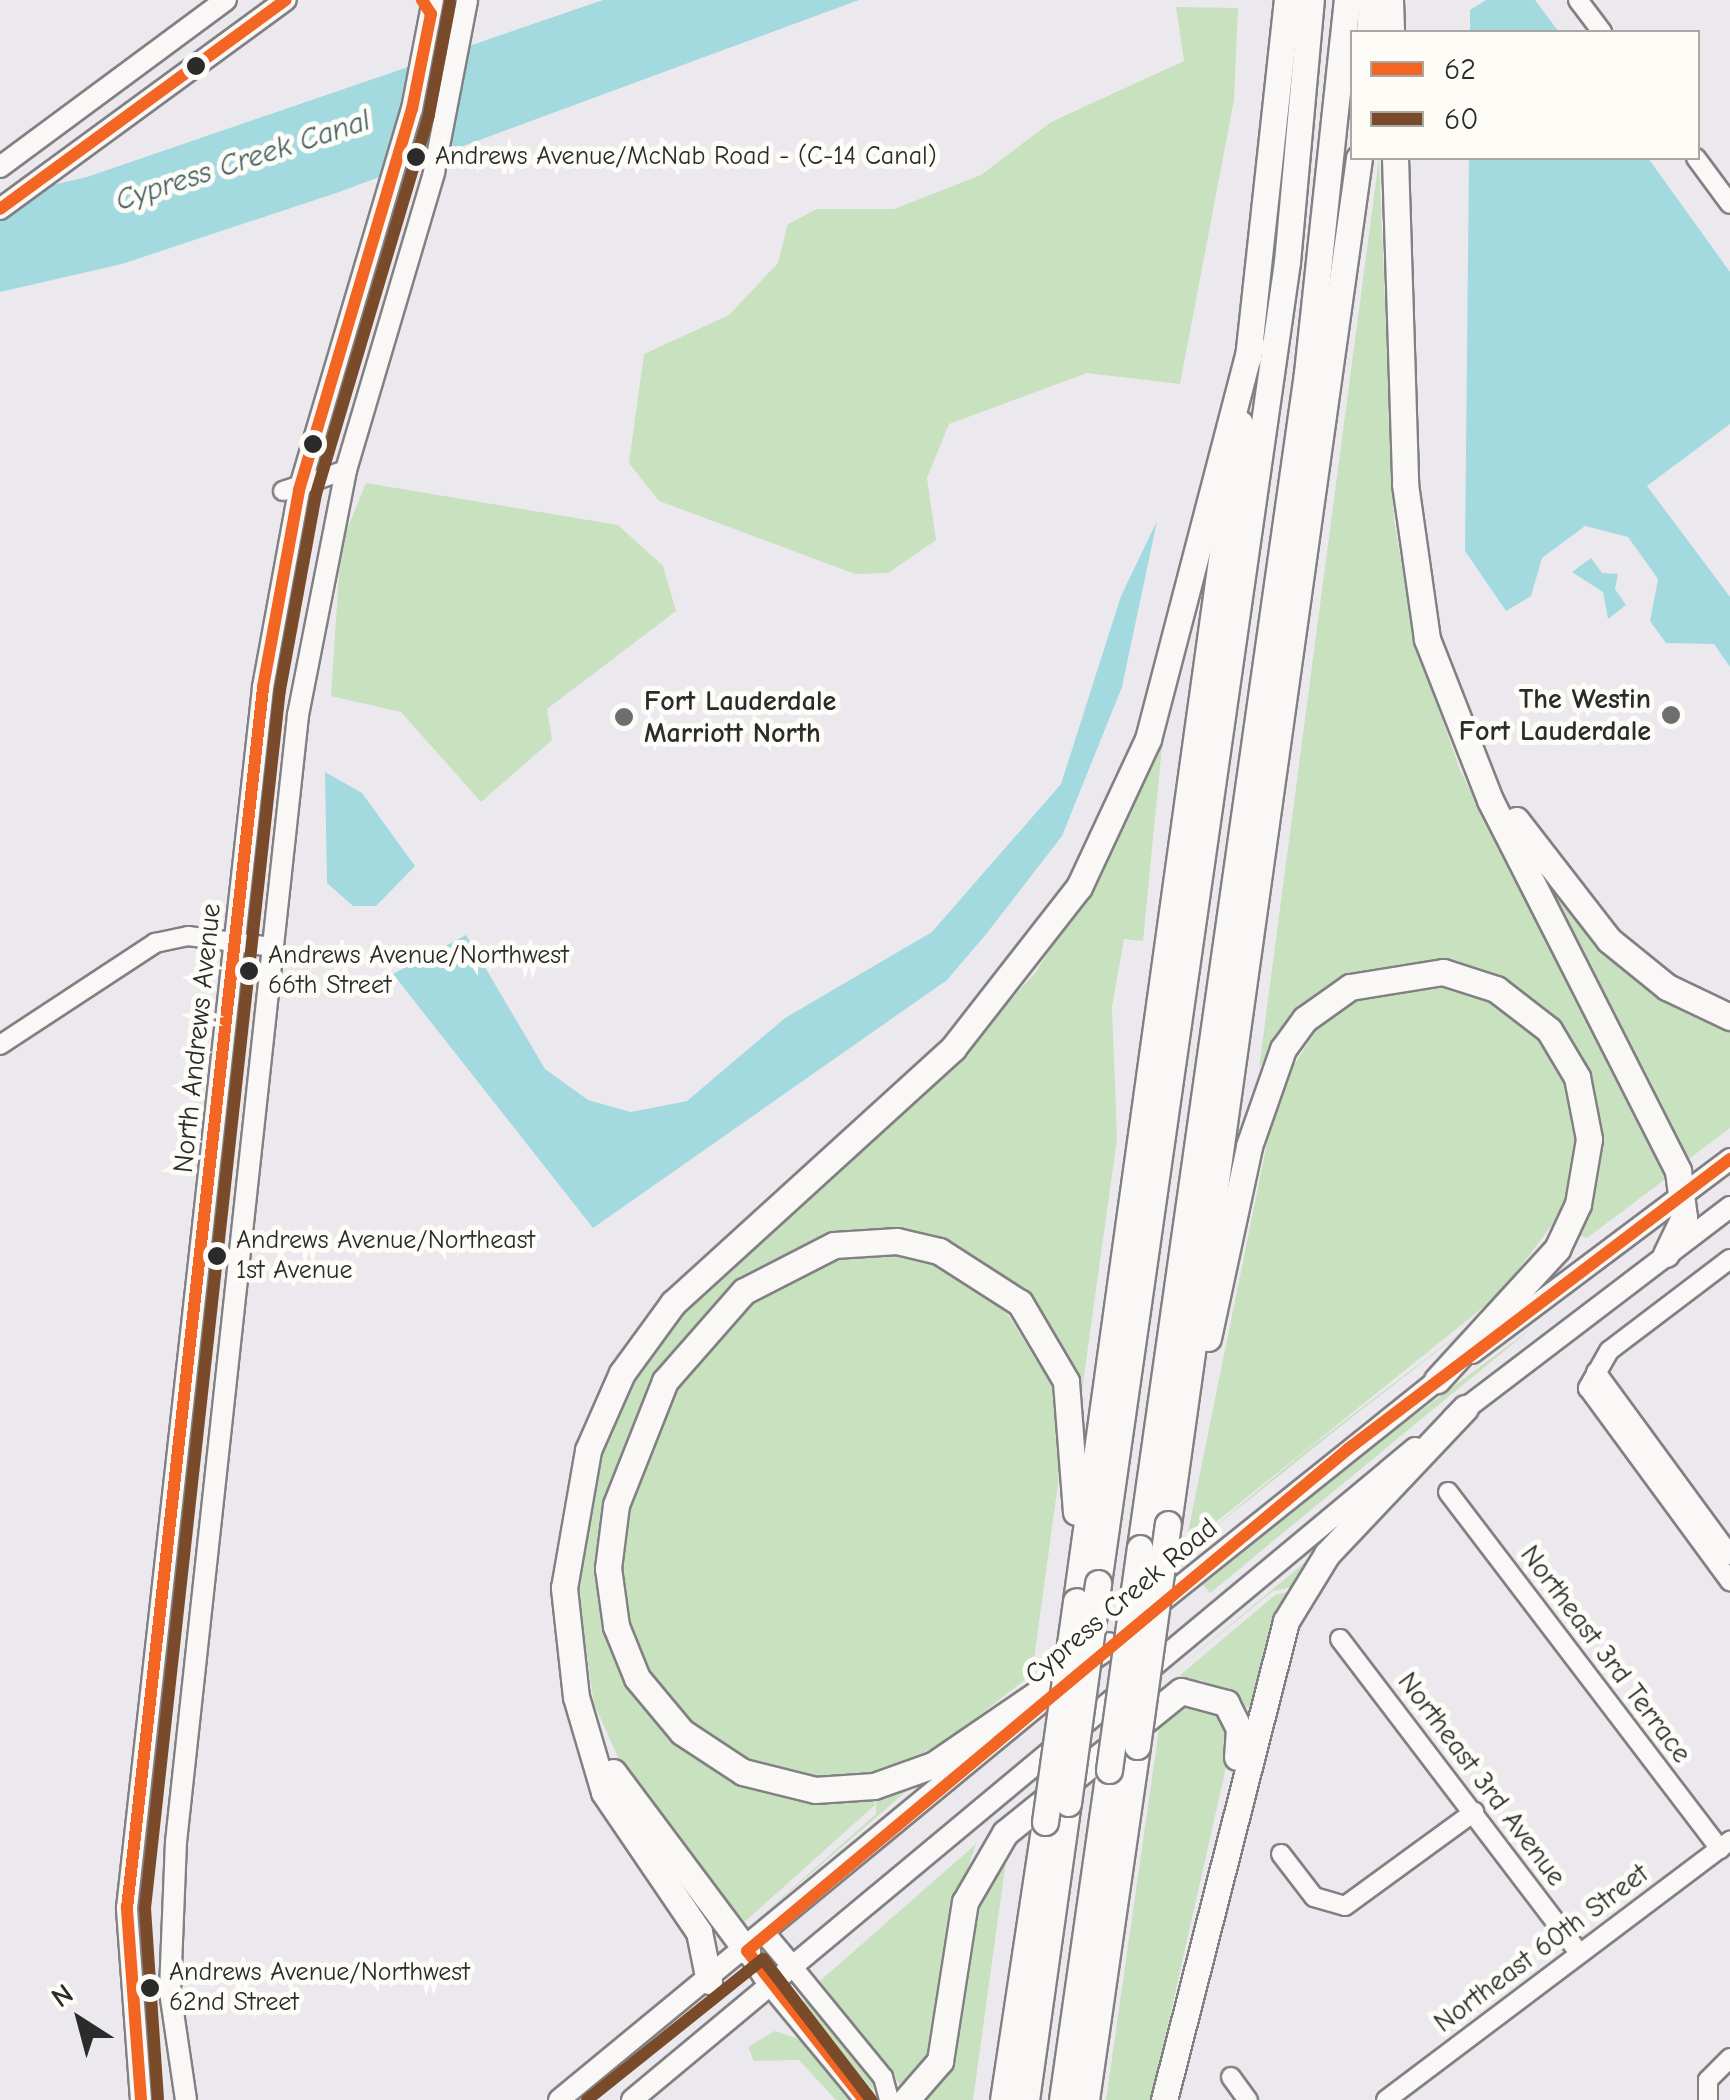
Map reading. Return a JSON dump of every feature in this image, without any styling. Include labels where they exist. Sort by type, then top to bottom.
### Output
[{"type":"highway","points":[[1003,2100],[1250,343],[1287,0]]},
{"type":"highway","points":[[1026,2100],[1286,262],[1311,0]]},
{"type":"highway","points":[[1062,2100],[1308,373],[1346,0]]},
{"type":"highway","points":[[1369,30],[1371,0]]},
{"type":"highway","points":[[1390,0],[1391,30]]},
{"type":"highway","points":[[1086,2100],[1359,160]]},
{"type":"highway","points":[[1395,160],[1411,554],[1435,665],[1685,1193],[1666,1254]]},
{"type":"highway","points":[[710,1981],[699,1932],[604,1792],[585,1725],[567,1643],[566,1561],[580,1478],[609,1397],[695,1281],[975,1025],[1079,887],[1148,739],[1250,343]]},
{"type":"highway","points":[[1484,775],[1609,940],[1668,987],[1730,1017]]},
{"type":"highway","points":[[1182,1424],[1248,1146],[1283,1049],[1333,996],[1424,970],[1480,982],[1540,1020],[1577,1077],[1589,1139],[1578,1204],[1558,1249],[1437,1380]]},
{"type":"highway","points":[[1076,1602],[1075,1428],[1059,1362],[1032,1317],[991,1277],[897,1241],[794,1258],[726,1308],[654,1402],[612,1525],[616,1626],[647,1692],[708,1752],[782,1785],[833,1791],[913,1774],[1108,1645]]},
{"type":"highway","points":[[1164,2100],[1220,1855],[1292,1606],[1334,1546],[1465,1408]]},
{"type":"highway","points":[[906,2100],[940,2061],[965,1902],[989,1852],[1181,1691],[1220,1698],[1239,1729],[1220,1855]]},
{"type":"highway","points":[[585,1725],[642,1821],[756,1943]]},
{"type":"main road","points":[[0,166],[226,0]]},
{"type":"main road","points":[[0,208],[286,0]]},
{"type":"main road","points":[[186,2100],[168,1934],[272,947],[308,644],[346,470],[434,172],[467,0]]},
{"type":"main road","name":"North Andrews Avenue","points":[[141,2100],[127,1908],[266,669],[291,491],[390,187],[425,48],[428,5]]},
{"type":"main road","points":[[89,101],[109,129]]},
{"type":"main road","name":"Cypress Creek Road","points":[[559,2100],[710,1981],[1108,1645],[1437,1380],[1730,1159]]},
{"type":"main road","points":[[632,2100],[1465,1408],[1730,1208]]},
{"type":"main road","points":[[756,1943],[792,1966]]},
{"type":"main road","points":[[756,1943],[769,1985]]},
{"type":"street","points":[[1578,0],[1600,30]]},
{"type":"street","points":[[1697,160],[1730,204]]},
{"type":"street","points":[[291,491],[346,470]]},
{"type":"street","points":[[0,1045],[155,943],[188,936],[272,947]]},
{"type":"street","points":[[1730,1259],[1609,1351],[1596,1372],[1592,1397],[1730,1581]]},
{"type":"street","points":[[1596,1372],[1730,1555]]},
{"type":"street","name":"Northeast 3rd Terrace","points":[[1448,1492],[1725,1845]]},
{"type":"street","name":"Northeast 3rd Avenue","points":[[1340,1639],[1579,1954]]},
{"type":"street","points":[[1281,1854],[1314,1897],[1333,1907],[1355,1903],[1474,1812]]},
{"type":"street","name":"Northeast 60th Street","points":[[1386,2100],[1725,1845]]},
{"type":"street","points":[[792,1966],[883,2077],[889,2100]]},
{"type":"street","points":[[769,1985],[864,2100]]},
{"type":"street","points":[[1708,2097],[1730,2058]]},
{"type":"street","points":[[1231,2077],[1248,2100]]},
{"type":"green space","points":[[1176,7],[1238,8],[1234,100],[1180,384],[1087,373],[949,424],[927,478],[936,540],[888,573],[855,574],[659,501],[629,463],[644,354],[729,315],[778,263],[788,224],[817,209],[894,209],[981,175],[1051,122],[1184,61]]},
{"type":"green space","points":[[1379,160],[1394,520],[1415,641],[1460,770],[1668,1177],[1587,1238],[1573,1233],[1584,1211],[1571,1046],[1435,964],[1369,972],[1281,1034],[1259,1068]]},
{"type":"green space","points":[[366,483],[618,525],[663,566],[676,611],[547,709],[552,740],[481,802],[401,712],[331,696],[341,544]]},
{"type":"green space","points":[[1164,726],[1143,941],[1124,939],[1112,1007],[1117,1139],[1082,1390],[1028,1298],[972,1256],[833,1235],[753,1273],[643,1405],[627,1441],[601,1586],[684,1745],[872,1793],[875,1805],[739,1927],[627,1777],[594,1704],[576,1585],[600,1448],[643,1359],[677,1316],[963,1053],[1035,973],[1111,855]]},
{"type":"green space","points":[[1536,866],[1589,933],[1730,1026],[1730,1128],[1686,1161]]},
{"type":"green space","points":[[1416,978],[1479,990],[1533,1025],[1566,1074],[1580,1133],[1572,1198],[1501,1293],[1185,1547],[1278,1089],[1328,1013],[1355,994]]},
{"type":"green space","points":[[883,1251],[945,1264],[999,1300],[1055,1391],[1061,1462],[1032,1674],[947,1741],[870,1779],[796,1779],[716,1748],[653,1689],[618,1605],[624,1509],[662,1405],[733,1312],[824,1257]]},
{"type":"green space","points":[[1504,1299],[1346,1422],[1195,1543],[1304,1452]]},
{"type":"green space","points":[[1532,1328],[1210,1593],[1203,1585],[1388,1435]]},
{"type":"green space","points":[[1309,1559],[1296,1586],[1273,1591],[1169,1676]]},
{"type":"green space","points":[[1292,1591],[1250,1709],[1201,1680],[1165,1688],[1275,1595]]},
{"type":"green space","points":[[1201,1701],[1224,1717],[1231,1745],[1151,2100],[1106,2100],[1161,1715]]},
{"type":"green space","points":[[905,1784],[909,1789],[744,1931],[876,1814],[876,1792]]},
{"type":"green space","points":[[976,1844],[952,1914],[933,2053],[902,2087],[820,1981]]},
{"type":"green space","points":[[1008,1846],[973,2100],[919,2100],[950,2063],[977,1898]]},
{"type":"green space","points":[[806,2000],[874,2083],[873,2090],[797,2008]]},
{"type":"green space","points":[[775,2031],[801,2040],[851,2100],[836,2100],[799,2060],[754,2061],[748,2047]]},
{"type":"water","name":"Cypress Creek Canal","points":[[603,0],[859,0],[339,192],[122,264],[0,292],[0,197],[87,177]]},
{"type":"water","points":[[1486,0],[1535,0],[1558,30],[1470,30],[1470,10]]},
{"type":"water","points":[[1469,160],[1649,160],[1730,272],[1730,424],[1647,486],[1730,597],[1730,667],[1714,644],[1666,643],[1650,621],[1658,579],[1628,537],[1585,526],[1542,558],[1531,596],[1506,611],[1465,551]]},
{"type":"water","points":[[1157,521],[1122,687],[1062,836],[987,933],[947,980],[593,1228],[393,974],[466,935],[545,1069],[588,1100],[631,1112],[687,1101],[785,1018],[932,932],[1061,784],[1121,596]]},
{"type":"water","points":[[1591,558],[1602,573],[1618,574],[1615,589],[1626,605],[1608,619],[1603,592],[1572,572]]},
{"type":"water","points":[[325,772],[362,793],[415,866],[376,906],[353,906],[327,883]]},
{"type":"transit line","name":"62","points":[[0,209],[286,0]]},
{"type":"transit line","name":"62","points":[[141,2100],[127,1908],[263,687],[299,490],[412,109],[431,14],[422,0]]},
{"type":"transit line","name":"60","points":[[158,2099],[145,1908],[280,690],[316,494],[429,114],[450,3]]},
{"type":"transit line","name":"62","points":[[864,2100],[747,1951],[1348,1449],[1730,1159]]},
{"type":"transit line","name":"60","points":[[587,2100],[763,1959],[871,2100]]},
{"type":"place","name":"Andrews Avenue/McNab Road - (C-14 Canal)","points":[[416,157]]},
{"type":"place","name":"The Westin Fort Lauderdale","points":[[1671,715]]},
{"type":"place","name":"Fort Lauderdale Marriott North","points":[[624,717]]},
{"type":"place","name":"Andrews Avenue/Northwest 66th Street","points":[[249,971]]},
{"type":"place","name":"Andrews Avenue/Northeast 1st Avenue","points":[[217,1256]]},
{"type":"place","name":"Andrews Avenue/Northwest 62nd Street","points":[[150,1988]]}]
